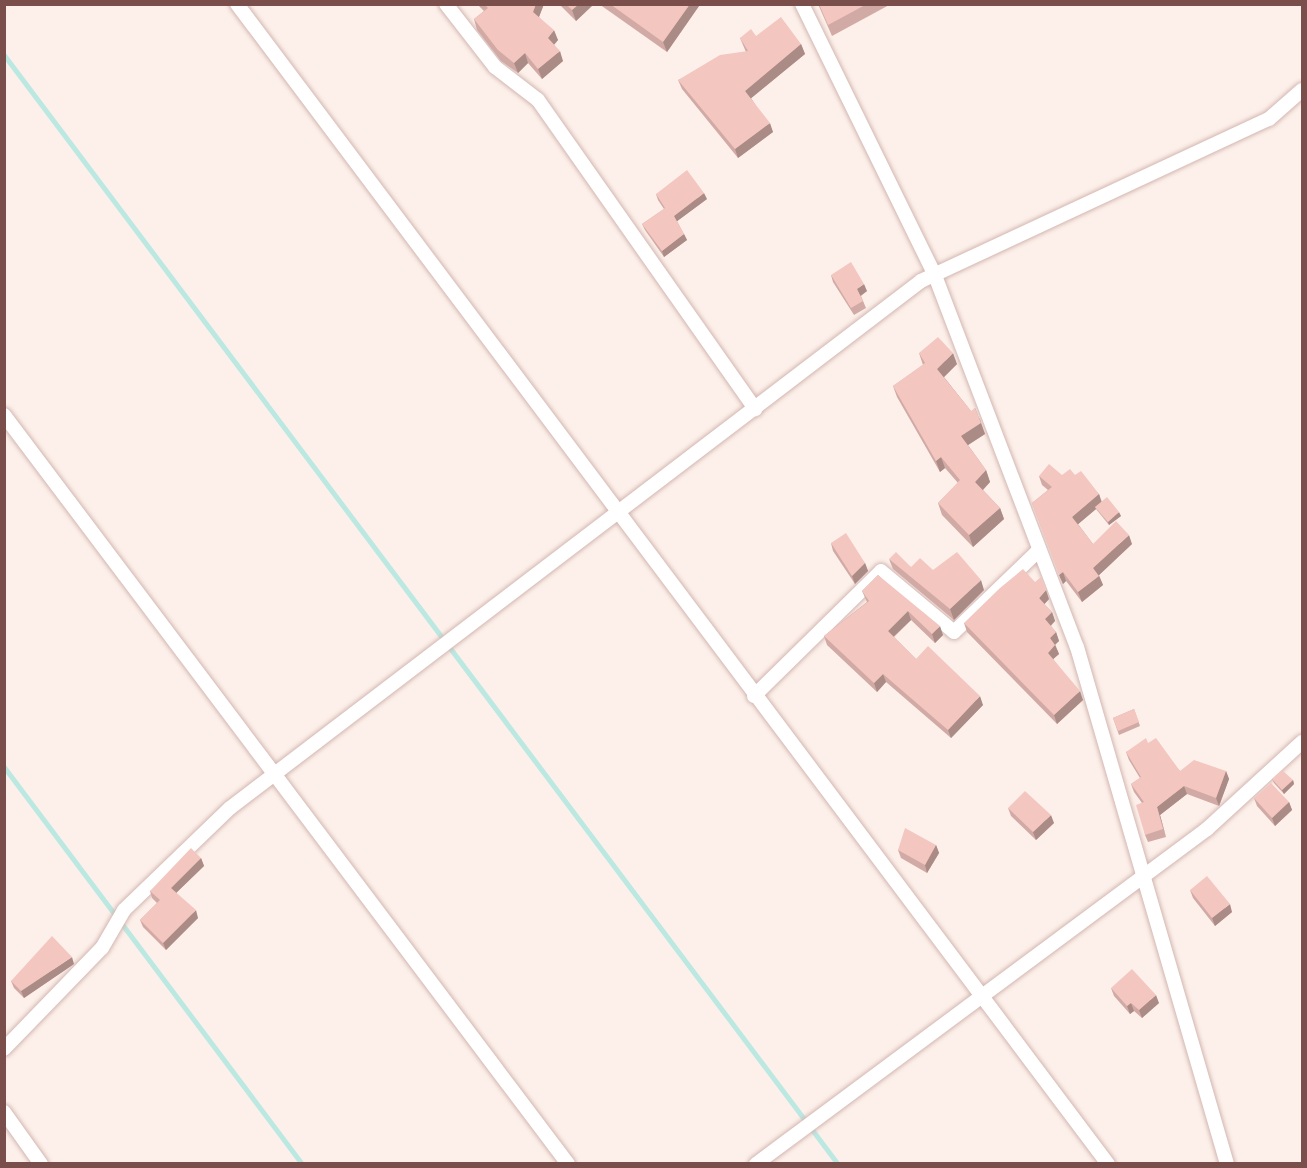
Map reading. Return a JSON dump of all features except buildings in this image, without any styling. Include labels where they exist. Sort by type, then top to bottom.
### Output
[{"type":"street","points":[[237,4],[620,510],[754,696],[1108,1164]]},
{"type":"street","points":[[446,4],[495,67],[538,100],[755,410]]},
{"type":"street","points":[[802,4],[934,273],[1093,693],[1227,1164]]},
{"type":"street","points":[[4,1049],[102,948],[124,910],[155,878],[274,771],[934,273],[1269,119],[1302,90]]},
{"type":"street","points":[[4,415],[568,1164]]},
{"type":"street","points":[[754,696],[882,571],[954,632],[1038,551]]},
{"type":"street","points":[[756,1164],[979,994],[1207,829],[1302,742]]},
{"type":"street","points":[[4,1112],[41,1164]]},
{"type":"waterway","points":[[4,55],[838,1164]]},
{"type":"waterway","points":[[4,767],[302,1164]]}]
